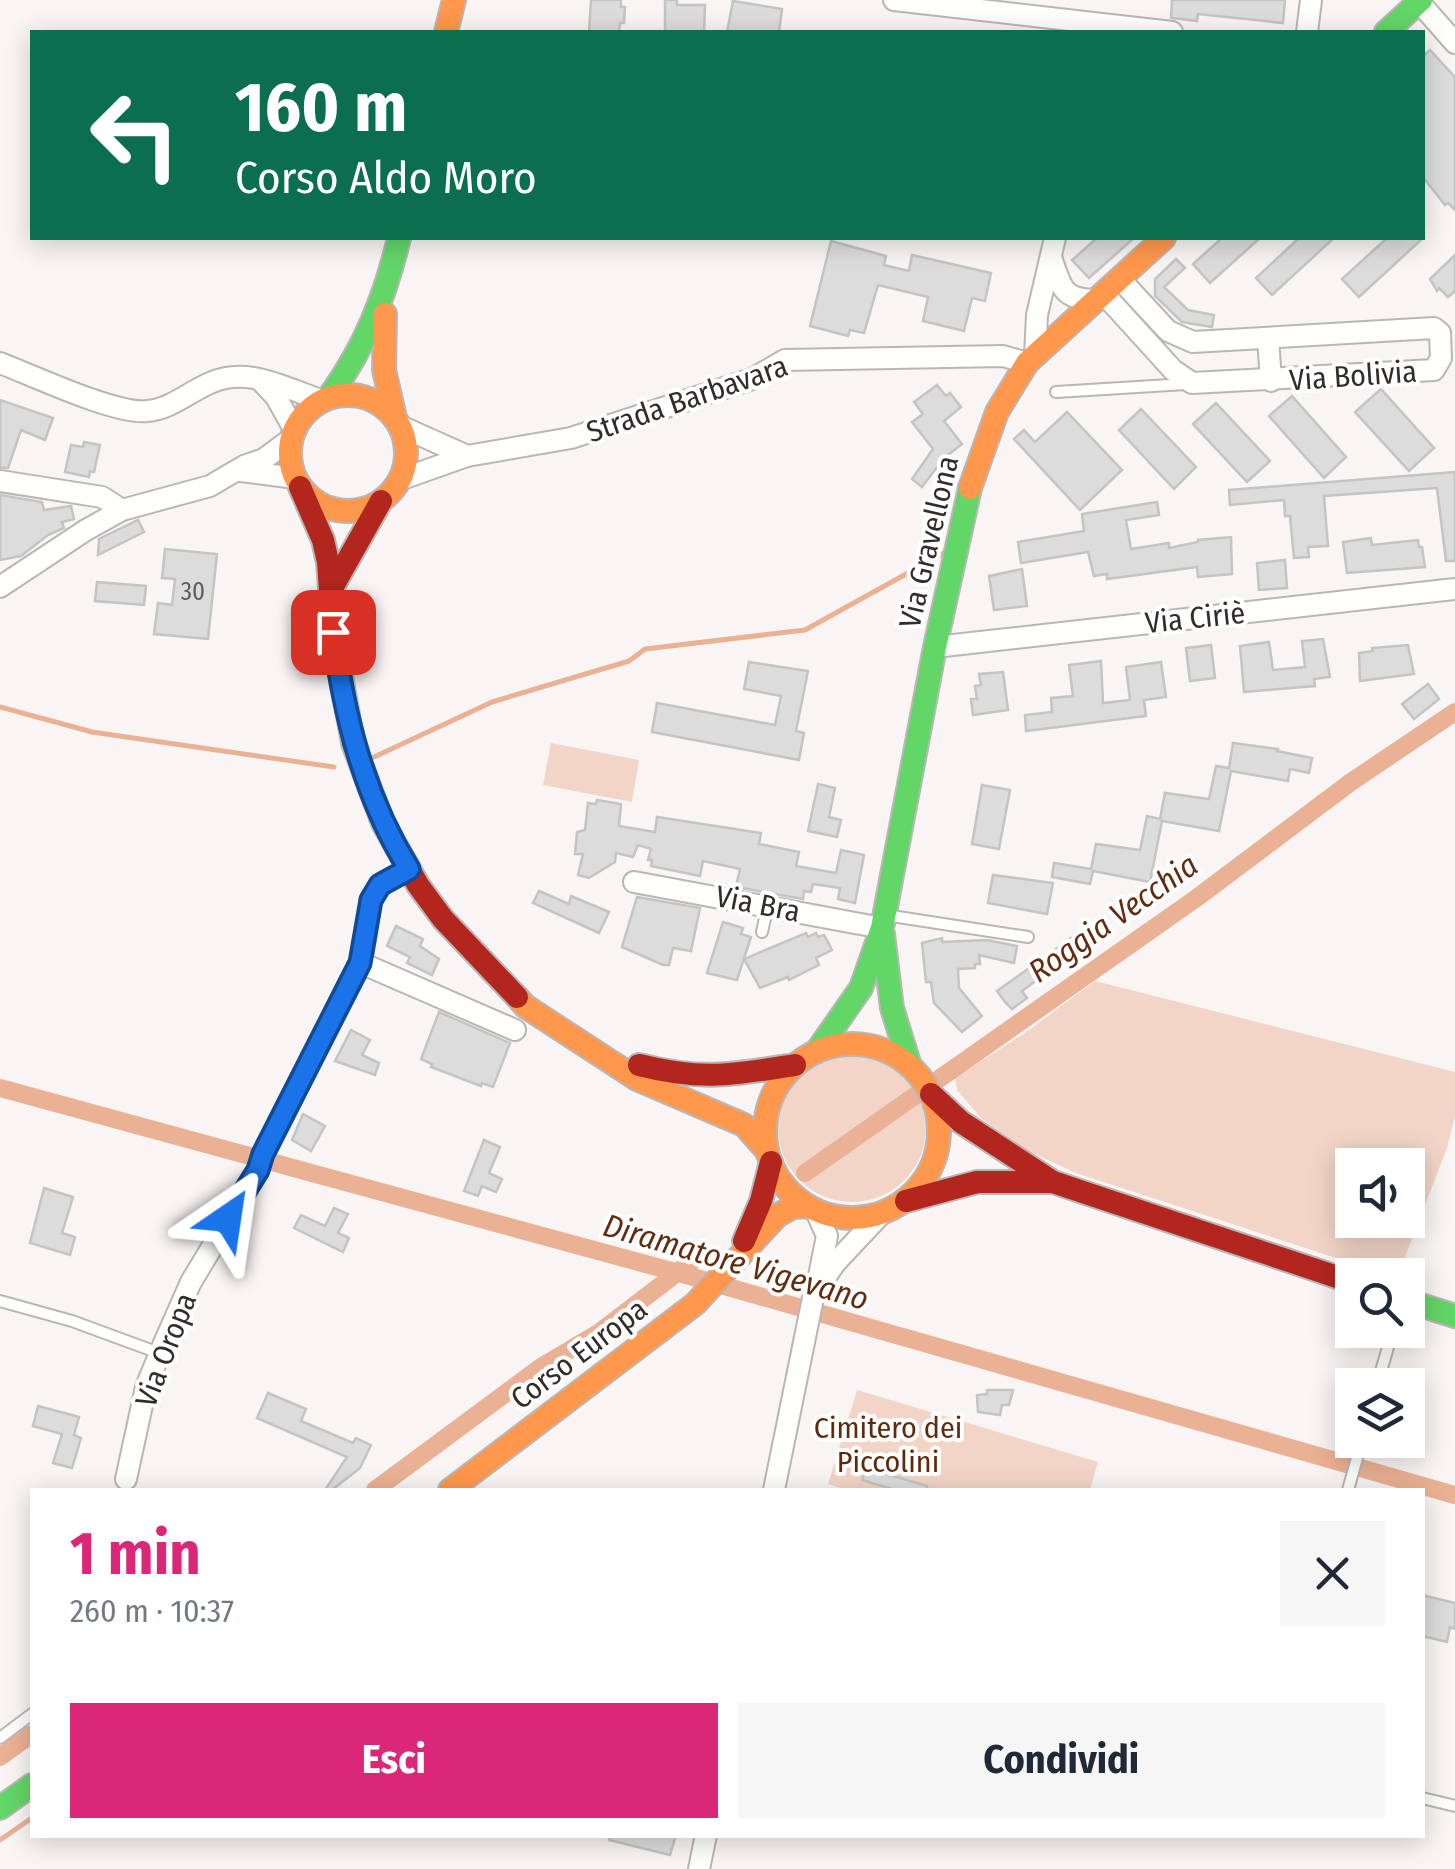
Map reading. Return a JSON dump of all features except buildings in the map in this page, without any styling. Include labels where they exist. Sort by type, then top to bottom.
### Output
[{"type":"main road","points":[[446,30],[454,0]]},
{"type":"main road","points":[[1388,30],[1420,1]]},
{"type":"main road","points":[[325,399],[363,349],[386,298],[400,240]]},
{"type":"main road","name":"Via Gravellona","points":[[817,1051],[860,988],[883,921],[966,503],[998,412],[1031,359],[1162,240]]},
{"type":"main road","points":[[332,588],[381,501],[399,480],[406,453],[384,370],[386,298]]},
{"type":"main road","points":[[398,422],[382,405],[366,397],[348,394],[325,399],[310,408],[292,434],[290,459],[323,540],[332,588],[333,632],[353,742],[382,823],[443,919],[513,994],[567,1036],[638,1079],[744,1125],[769,1156],[780,1180],[811,1208],[849,1218],[890,1208],[941,1188],[987,1179],[1052,1182]]},
{"type":"main road","points":[[298,482],[313,500],[329,508],[365,509],[381,501]]},
{"type":"main road","name":"Via Gravellona","points":[[883,921],[892,1008],[923,1082]]},
{"type":"main road","points":[[736,1258],[760,1201],[769,1156],[765,1127],[769,1104],[779,1082],[795,1065],[817,1051],[856,1044],[894,1054],[962,1122],[1052,1182],[1335,1276]]},
{"type":"main road","points":[[604,1056],[683,1076],[721,1077],[795,1065]]},
{"type":"main road","points":[[890,1208],[913,1192],[935,1156],[937,1113],[923,1082]]},
{"type":"main road","name":"Corso Europa","points":[[453,1488],[695,1304],[778,1215],[794,1207],[811,1208]]},
{"type":"main road","points":[[1425,1306],[1455,1316]]},
{"type":"main road","points":[[0,1808],[30,1786]]},
{"type":"street","points":[[894,0],[1085,18],[1160,30]]},
{"type":"street","points":[[1307,30],[1311,0]]},
{"type":"street","points":[[1420,1],[1455,42]]},
{"type":"street","points":[[1031,359],[1055,240]]},
{"type":"street","points":[[1052,260],[1064,292],[1078,300],[1105,290],[1173,370],[1192,384]]},
{"type":"street","name":"Via Bolivia","points":[[1105,290],[1193,342],[1434,328],[1440,333],[1441,358],[1434,370],[1192,384]]},
{"type":"street","points":[[1268,338],[1272,381]]},
{"type":"street","name":"Strada Barbavara","points":[[399,480],[467,456],[571,438],[752,379],[785,360],[1003,356],[1031,359]]},
{"type":"street","points":[[0,363],[98,400],[146,412],[228,377],[253,375],[276,396],[292,434],[264,459],[210,486],[122,510],[0,587]]},
{"type":"street","points":[[260,380],[325,399]]},
{"type":"street","points":[[398,422],[467,456]]},
{"type":"street","points":[[234,472],[298,482]]},
{"type":"street","points":[[0,481],[102,498],[122,510]]},
{"type":"street","name":"Via Ciriè","points":[[935,646],[1455,589]]},
{"type":"street","name":"Via Oropa","points":[[126,1484],[146,1387],[192,1282],[261,1162],[360,963],[371,900],[380,885],[409,869]]},
{"type":"street","name":"Via Bra","points":[[634,882],[883,921]]},
{"type":"street","points":[[360,963],[515,1030]]},
{"type":"street","points":[[774,1488],[807,1320],[825,1258],[827,1236],[811,1208]]},
{"type":"street","points":[[814,1293],[836,1262],[890,1208]]},
{"type":"street","points":[[700,1869],[705,1838]]},
{"type":"lane","points":[[1056,392],[1192,384]]},
{"type":"lane","points":[[762,932],[768,905]]},
{"type":"lane","points":[[883,921],[1028,937]]},
{"type":"lane","points":[[0,1301],[160,1353]]},
{"type":"lane","points":[[1349,1486],[1357,1458]]},
{"type":"lane","points":[[0,1738],[30,1716]]},
{"type":"lane","points":[[1425,1799],[1455,1806]]},
{"type":"green space","points":[[551,743],[639,760],[632,802],[543,785]]},
{"type":"green space","points":[[1095,981],[1455,1072],[1455,1116],[1425,1205],[1425,1148],[1335,1148],[1335,1238],[1412,1238],[1405,1258],[1336,1258],[1076,1173],[1024,1149],[982,1119],[957,1090],[955,1078]]},
{"type":"green space","points":[[852,1054],[880,1060],[904,1076],[920,1100],[926,1128],[920,1156],[904,1180],[880,1196],[852,1202],[824,1196],[800,1180],[784,1156],[778,1128],[784,1100],[800,1076],[824,1060]]},
{"type":"green space","name":"Cimitero dei Piccolini","points":[[857,1390],[1098,1462],[1091,1488],[841,1488],[828,1484]]},
{"type":"waterway","points":[[372,758],[492,702],[629,661],[645,649],[805,630],[944,553]]},
{"type":"waterway","points":[[0,707],[92,732],[334,767]]},
{"type":"waterway","name":"Roggia Vecchia","points":[[805,1173],[1198,897],[1351,782],[1455,712]]},
{"type":"waterway","name":"Diramatore Vigevano","points":[[0,1088],[686,1275],[1455,1495]]},
{"type":"waterway","name":"Roggia Vecchia","points":[[378,1488],[541,1367],[600,1332],[704,1252]]},
{"type":"waterway","name":"Roggia Vecchia","points":[[0,1757],[30,1735]]},
{"type":"waterway","points":[[0,1840],[30,1819]]},
{"type":"traffic: fast","points":[[1388,30],[1421,0]]},
{"type":"traffic: fast","points":[[329,397],[372,321],[398,240]]},
{"type":"traffic: fast","points":[[817,1051],[861,988],[882,928],[935,647],[970,488]]},
{"type":"traffic: fast","points":[[883,934],[892,1008],[910,1066]]},
{"type":"traffic: fast","points":[[1425,1306],[1455,1316]]},
{"type":"traffic: fast","points":[[0,1808],[30,1786]]},
{"type":"traffic: slow","points":[[446,30],[454,0]]},
{"type":"traffic: slow","points":[[970,488],[997,412],[1027,363],[1162,240]]},
{"type":"traffic: slow","points":[[385,314],[384,370],[395,418]]},
{"type":"traffic: slow","points":[[348,395],[370,399],[389,412],[402,431],[406,453],[402,475],[389,494],[370,507],[348,511],[326,507],[307,494],[294,475],[290,453],[294,431],[307,412],[326,399],[348,395]]},
{"type":"traffic: slow","points":[[517,997],[637,1079],[744,1125],[767,1151]]},
{"type":"traffic: slow","points":[[852,1044],[885,1051],[913,1070],[932,1098],[939,1131],[932,1164],[913,1192],[885,1211],[852,1218],[819,1211],[791,1192],[772,1164],[765,1131],[772,1098],[791,1070],[819,1051],[852,1044]]},
{"type":"traffic: slow","points":[[453,1488],[695,1304],[778,1215],[793,1207],[808,1206]]},
{"type":"traffic: jam","points":[[300,487],[323,540],[328,562],[333,632],[353,743],[383,823],[418,885],[443,919],[517,997]]},
{"type":"traffic: jam","points":[[332,588],[381,501]]},
{"type":"traffic: jam","points":[[639,1065],[717,1075],[795,1065]]},
{"type":"traffic: jam","points":[[931,1094],[961,1122],[1053,1182],[1335,1276]]},
{"type":"traffic: jam","points":[[744,1241],[761,1201],[771,1162]]},
{"type":"traffic: jam","points":[[906,1201],[977,1182],[1050,1182]]},
{"type":"route","points":[[228,1218],[258,1170],[360,963],[371,900],[380,885],[409,869],[382,823],[362,772],[346,712],[333,632]]}]
